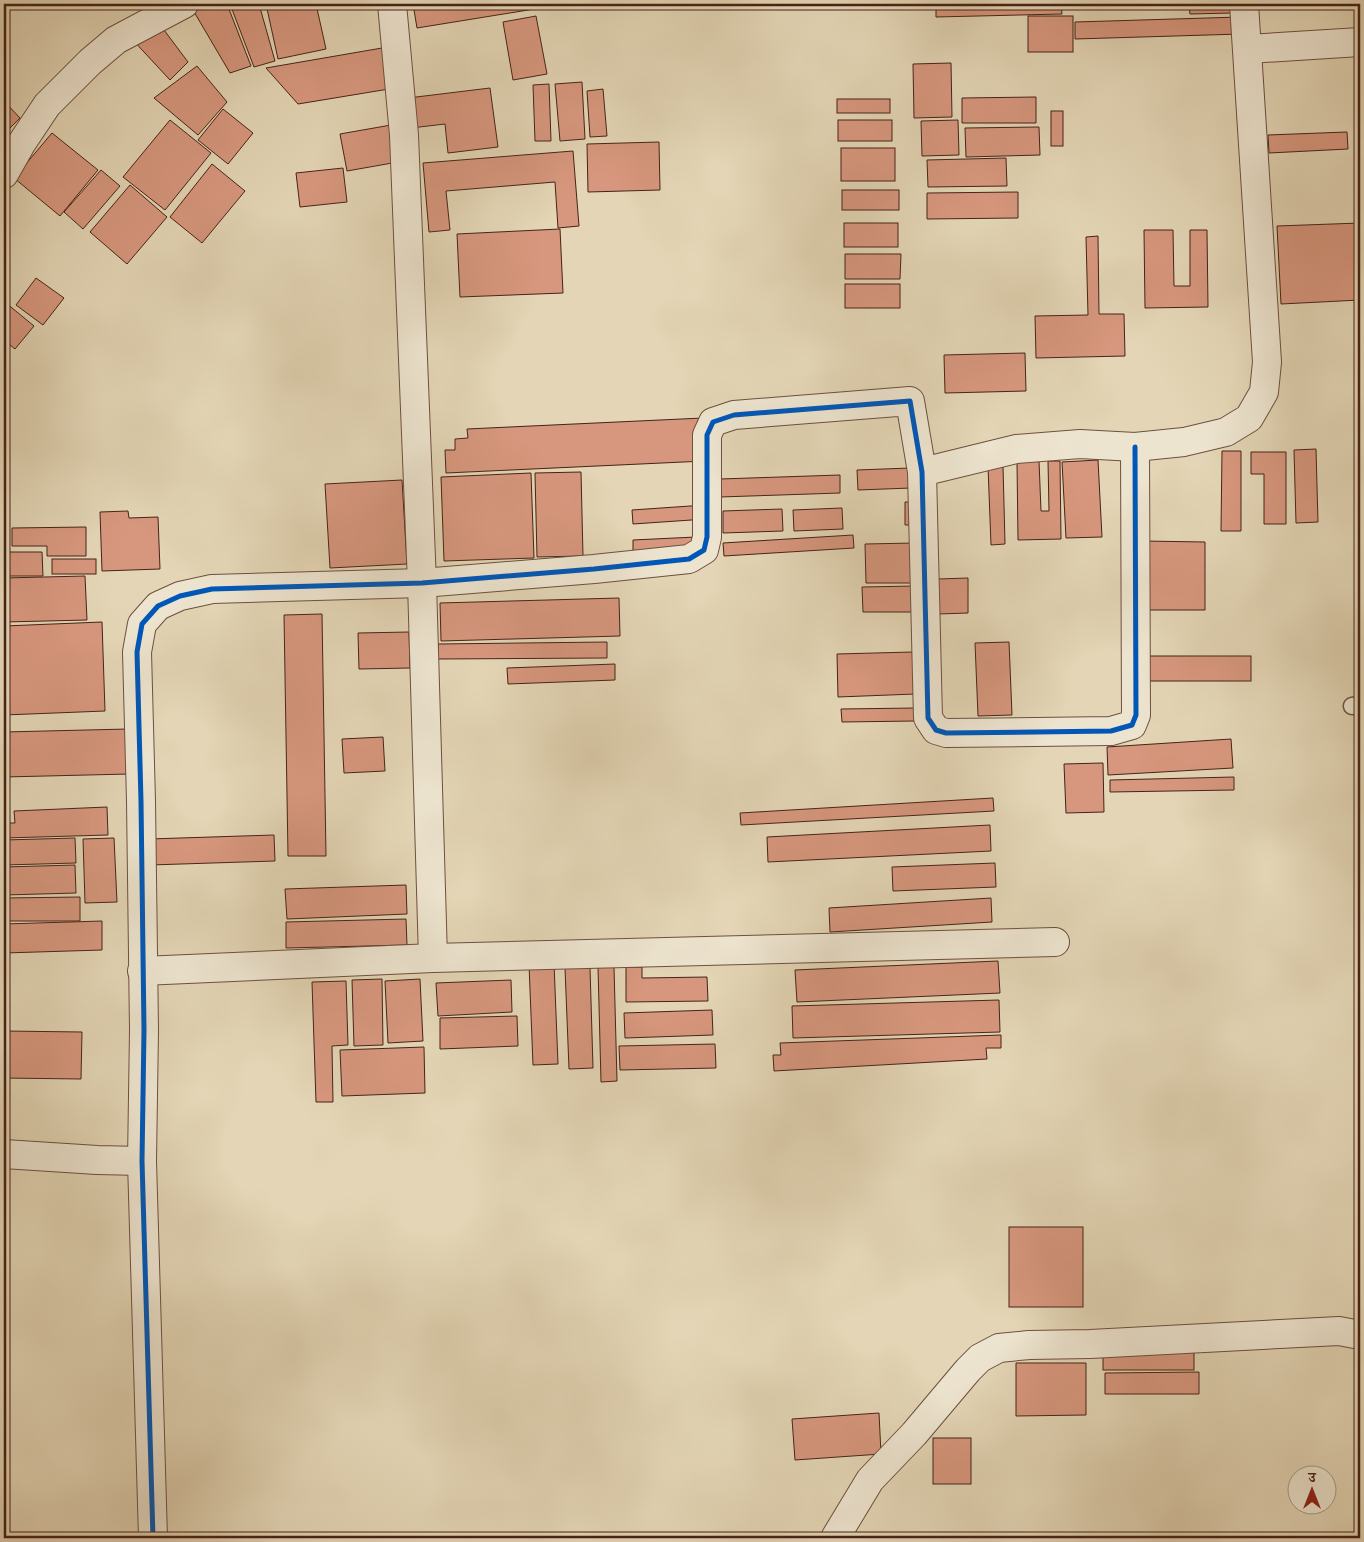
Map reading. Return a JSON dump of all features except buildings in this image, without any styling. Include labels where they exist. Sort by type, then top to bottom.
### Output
[{"type":"street","points":[[116,40],[138,4]]},
{"type":"street","points":[[4,174],[47,105],[90,62],[116,40],[184,4]]},
{"type":"street","points":[[392,4],[404,135],[422,583],[432,958]]},
{"type":"street","points":[[922,472],[1016,449],[1080,444],[1135,448],[1184,442],[1226,432],[1249,418],[1264,392],[1267,362],[1244,4]]},
{"type":"street","points":[[1248,49],[1360,42]]},
{"type":"street","points":[[153,1538],[142,1161],[144,1030],[137,652],[142,624],[158,606],[180,596],[212,589],[422,583],[689,559],[704,550],[707,538],[707,435],[713,422],[734,415],[910,401],[922,472],[928,718],[936,730],[946,734],[1111,731],[1132,726],[1136,715],[1135,448]]},
{"type":"street","points":[[142,971],[432,958],[1055,942]]},
{"type":"street","points":[[4,1154],[142,1161]]},
{"type":"street","points":[[835,1538],[870,1480],[914,1434],[968,1370],[980,1358],[999,1348],[1339,1331],[1360,1335]]},
{"type":"cycle path","points":[[153,1538],[142,1161],[144,1030],[137,652],[142,624],[158,606],[180,596],[212,589],[422,583],[689,559],[704,550],[707,537],[707,435],[713,422],[734,415],[910,401],[922,472],[928,718],[936,730],[946,733],[1111,731],[1132,725],[1136,715],[1135,447]]}]
